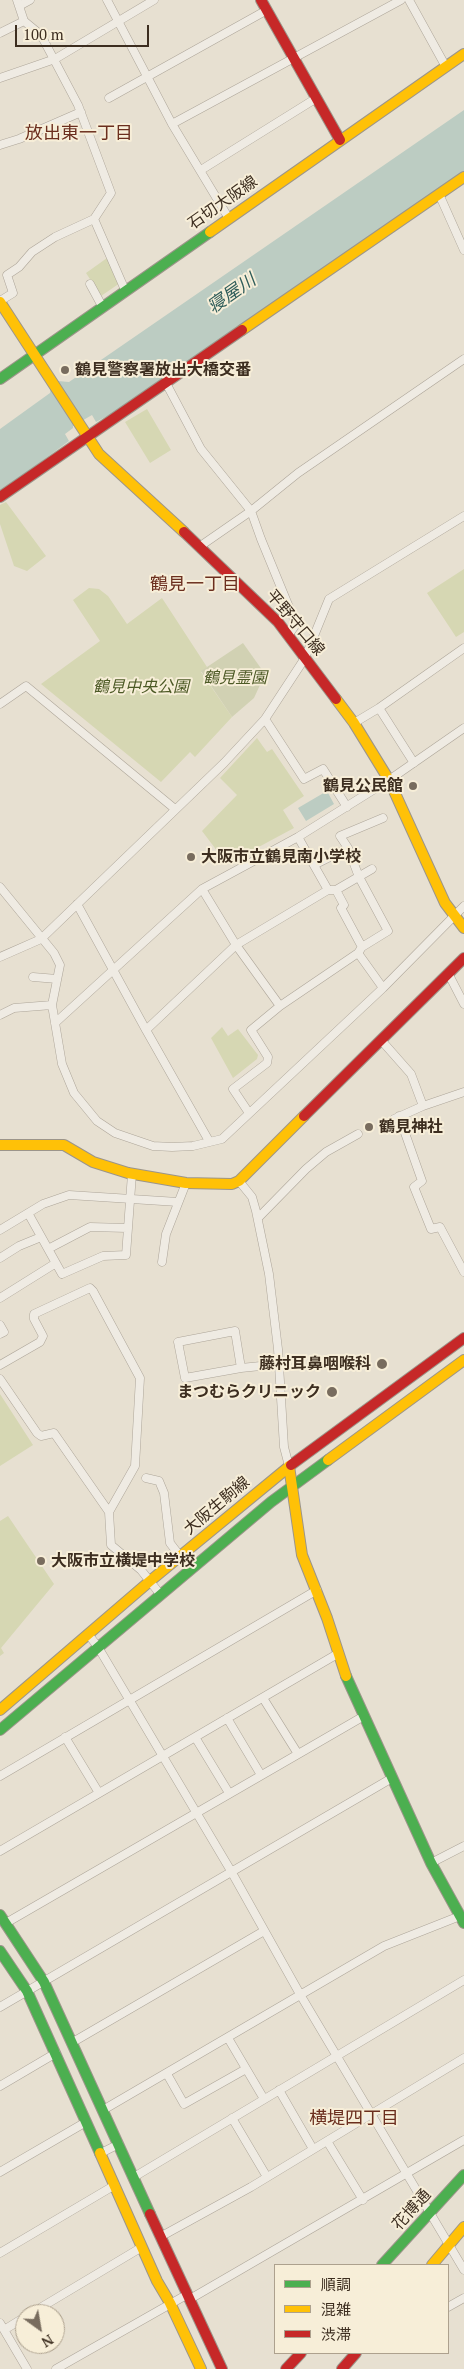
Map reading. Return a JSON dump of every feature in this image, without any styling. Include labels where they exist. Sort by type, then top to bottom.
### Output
[{"type":"street","points":[[0,302],[13,293],[7,275],[20,267],[32,252],[55,237],[94,219],[112,193],[80,112],[55,59],[41,35],[24,21],[18,3],[30,0]]},
{"type":"street","points":[[107,0],[172,124],[228,218]]},
{"type":"street","points":[[0,78],[55,59],[154,0]]},
{"type":"street","points":[[261,0],[295,58],[315,99],[340,140]]},
{"type":"street","points":[[172,124],[401,0]]},
{"type":"street","points":[[409,0],[446,67]]},
{"type":"street","points":[[109,98],[267,10]]},
{"type":"street","points":[[0,33],[24,21]]},
{"type":"street","name":"石切大阪線","points":[[0,379],[464,54]]},
{"type":"street","points":[[201,170],[315,99]]},
{"type":"street","points":[[0,145],[19,139],[80,112]]},
{"type":"street","points":[[0,496],[85,433],[166,383],[464,177]]},
{"type":"street","points":[[438,194],[464,250]]},
{"type":"street","points":[[94,219],[125,290]]},
{"type":"street","points":[[90,284],[102,306]]},
{"type":"street","name":"平野守口線","points":[[0,302],[98,454],[257,600],[278,622],[354,722],[389,780],[418,841],[438,890],[464,928]]},
{"type":"street","points":[[199,547],[251,511],[288,481],[464,359]]},
{"type":"street","points":[[166,383],[201,450],[251,511],[296,624],[288,636]]},
{"type":"street","points":[[0,957],[41,939],[224,763],[264,719],[305,658],[329,599],[464,516]]},
{"type":"street","points":[[354,722],[379,708],[464,648]]},
{"type":"street","points":[[0,704],[26,686],[175,809]]},
{"type":"street","points":[[379,708],[414,763]]},
{"type":"street","points":[[264,719],[304,779],[323,769],[347,807]]},
{"type":"street","points":[[55,1023],[202,889],[298,838],[389,780],[464,728]]},
{"type":"street","points":[[249,1113],[233,1089],[267,1063],[268,1057],[251,1030],[280,1006],[388,931],[359,877],[348,848],[340,836],[382,818]]},
{"type":"street","points":[[298,838],[314,865],[344,905],[341,908],[360,950],[383,988]]},
{"type":"street","points":[[314,865],[348,848]]},
{"type":"street","points":[[146,1030],[236,945],[372,869]]},
{"type":"street","points":[[0,887],[54,953],[60,965],[52,1005],[62,1064],[67,1078],[83,1106],[96,1120],[115,1133],[153,1146],[193,1146],[222,1138],[383,988],[464,906]]},
{"type":"street","points":[[202,889],[236,945],[280,1006]]},
{"type":"street","points":[[77,904],[112,970],[209,1141]]},
{"type":"street","points":[[0,1145],[64,1145],[93,1162],[132,1174],[186,1183],[216,1182],[232,1184],[239,1181],[464,958]]},
{"type":"street","points":[[448,973],[464,1004]]},
{"type":"street","points":[[33,977],[57,979]]},
{"type":"street","points":[[0,1015],[14,1008],[52,1005]]},
{"type":"street","points":[[381,1040],[411,1074],[423,1106]]},
{"type":"street","points":[[464,1092],[423,1106],[396,1118],[422,1181],[414,1187],[431,1229],[440,1227],[464,1272]]},
{"type":"street","points":[[258,1218],[306,1169],[326,1152],[358,1134]]},
{"type":"street","points":[[28,1213],[62,1274],[102,1256],[126,1255],[132,1174]]},
{"type":"street","points":[[103,2110],[384,1946],[462,1920],[430,1863],[364,1716],[348,1685],[317,1590],[302,1555],[289,1466],[284,1448],[280,1364],[270,1274],[252,1197],[239,1181]]},
{"type":"street","points":[[162,1262],[166,1234],[186,1183]]},
{"type":"street","points":[[0,1230],[43,1204],[68,1195],[178,1202]]},
{"type":"street","points":[[48,1249],[90,1227],[127,1228]]},
{"type":"street","points":[[0,1258],[19,1246],[41,1237]]},
{"type":"street","points":[[0,1298],[56,1263]]},
{"type":"street","points":[[0,1365],[40,1342],[43,1336],[34,1318],[34,1314],[90,1288],[92,1290],[140,1378],[135,1466],[109,1512]]},
{"type":"street","points":[[0,1324],[4,1332],[0,1334]]},
{"type":"street","points":[[241,1368],[235,1330],[178,1342],[185,1378],[241,1368],[280,1364]]},
{"type":"street","name":"大阪生駒線","points":[[0,1710],[150,1581],[289,1466],[464,1338]]},
{"type":"street","name":"大阪生駒線","points":[[0,1730],[160,1594],[291,1487],[464,1360]]},
{"type":"street","points":[[0,1378],[37,1434],[41,1436],[54,1433],[109,1512],[111,1545],[142,1570],[160,1594]]},
{"type":"street","points":[[146,1478],[159,1480],[164,1493],[170,1543],[180,1556]]},
{"type":"street","points":[[0,1776],[317,1590]]},
{"type":"street","points":[[88,1634],[98,1647],[231,1871],[301,1996],[464,2270]]},
{"type":"street","points":[[0,1851],[338,1654]]},
{"type":"street","points":[[263,1698],[298,1754]]},
{"type":"street","points":[[222,2369],[44,1982],[3,1919],[364,1716]]},
{"type":"street","points":[[227,1718],[261,1775]]},
{"type":"street","points":[[65,1737],[99,1793]]},
{"type":"street","points":[[195,1737],[229,1793]]},
{"type":"street","points":[[0,2007],[392,1778]]},
{"type":"street","points":[[430,1863],[464,1846]]},
{"type":"street","points":[[73,2042],[264,1931]]},
{"type":"street","points":[[0,1951],[27,1991],[157,2281],[170,2302],[201,2369]]},
{"type":"street","points":[[134,2177],[464,1980]]},
{"type":"street","points":[[228,2038],[264,2099]]},
{"type":"street","points":[[0,2086],[56,2053]]},
{"type":"street","points":[[160,2237],[267,2177],[464,2058]]},
{"type":"street","points":[[166,2074],[184,2104],[246,2069]]},
{"type":"street","points":[[279,2090],[313,2149]]},
{"type":"street","points":[[232,2118],[267,2177]]},
{"type":"street","points":[[0,2172],[86,2122]]},
{"type":"street","points":[[56,2369],[170,2302],[189,2296],[363,2200],[464,2140]]},
{"type":"street","points":[[327,2141],[363,2200]]},
{"type":"street","points":[[101,2154],[119,2144]]},
{"type":"street","name":"花博通","points":[[383,2264],[464,2175]]},
{"type":"street","points":[[0,2253],[115,2185]]},
{"type":"street","points":[[433,2264],[464,2227]]},
{"type":"street","points":[[47,2304],[142,2247]]},
{"type":"street","points":[[449,2306],[464,2298]]},
{"type":"street","points":[[15,2321],[2,2326],[27,2369]]},
{"type":"street","points":[[286,2369],[300,2354]]},
{"type":"street","points":[[342,2369],[355,2354]]},
{"type":"green space","points":[[107,258],[120,283],[101,296],[86,273]]},
{"type":"green space","points":[[147,409],[171,450],[150,463],[125,422]]},
{"type":"green space","points":[[6,502],[46,556],[27,571],[14,566],[0,524],[0,505]]},
{"type":"green space","points":[[464,569],[464,632],[456,637],[427,593]]},
{"type":"green space","name":"鶴見中央公園","points":[[89,588],[99,589],[108,596],[127,624],[162,598],[207,667],[201,672],[232,717],[195,757],[190,752],[161,782],[41,684],[100,641],[73,600]]},
{"type":"green space","name":"鶴見霊園","points":[[243,643],[265,674],[254,698],[232,717],[201,671]]},
{"type":"green space","points":[[257,738],[267,752],[272,749],[304,796],[283,810],[294,828],[227,864],[202,831],[237,795],[220,778]]},
{"type":"green space","points":[[222,1027],[228,1036],[238,1029],[258,1055],[257,1059],[233,1078],[211,1038]]},
{"type":"green space","points":[[0,1394],[33,1445],[0,1466]]},
{"type":"green space","points":[[8,1516],[54,1584],[1,1648],[4,1653],[0,1656],[0,1521]]},
{"type":"water","name":"寝屋川","points":[[464,110],[464,171],[113,413],[96,422],[92,415],[73,426],[65,434],[69,441],[0,492],[0,429],[50,393],[51,386],[58,381],[69,382]]},
{"type":"water","points":[[327,791],[334,804],[306,821],[298,808]]},
{"type":"traffic: fast","points":[[0,379],[210,232]]},
{"type":"traffic: fast","points":[[0,1730],[271,1502],[328,1460]]},
{"type":"traffic: fast","points":[[346,1676],[431,1863],[464,1923]]},
{"type":"traffic: fast","points":[[0,1915],[44,1982],[150,2214]]},
{"type":"traffic: fast","points":[[0,1951],[27,1991],[100,2153]]},
{"type":"traffic: fast","points":[[383,2264],[464,2175]]},
{"type":"traffic: slow","points":[[210,232],[464,54]]},
{"type":"traffic: slow","points":[[242,330],[464,177]]},
{"type":"traffic: slow","points":[[0,302],[99,454],[184,532]]},
{"type":"traffic: slow","points":[[336,699],[354,723],[389,780],[445,903],[464,928]]},
{"type":"traffic: slow","points":[[0,1145],[64,1145],[93,1162],[128,1173],[186,1183],[232,1184],[239,1181],[304,1116]]},
{"type":"traffic: slow","points":[[328,1460],[464,1360]]},
{"type":"traffic: slow","points":[[0,1710],[150,1581],[291,1465]]},
{"type":"traffic: slow","points":[[289,1466],[302,1555],[327,1618],[346,1676]]},
{"type":"traffic: slow","points":[[100,2153],[157,2281],[170,2303],[201,2369]]},
{"type":"traffic: slow","points":[[433,2264],[464,2227]]},
{"type":"traffic: jam","points":[[261,0],[340,140]]},
{"type":"traffic: jam","points":[[0,497],[242,330]]},
{"type":"traffic: jam","points":[[184,532],[278,622],[336,699]]},
{"type":"traffic: jam","points":[[304,1116],[464,958]]},
{"type":"traffic: jam","points":[[291,1465],[464,1338]]},
{"type":"traffic: jam","points":[[150,2214],[222,2369]]},
{"type":"traffic: jam","points":[[286,2369],[300,2354]]},
{"type":"traffic: jam","points":[[342,2369],[355,2354]]},
{"type":"place","name":"鶴見警察署放出大橋交番","points":[[65,370]]},
{"type":"place","name":"鶴見公民館","points":[[413,786]]},
{"type":"place","name":"大阪市立鶴見南小学校","points":[[191,857]]},
{"type":"place","name":"鶴見神社","points":[[369,1127]]},
{"type":"place","name":"藤村耳鼻咽喉科","points":[[382,1364]]},
{"type":"place","name":"まつむらクリニック","points":[[332,1392]]},
{"type":"place","name":"大阪市立横堤中学校","points":[[41,1561]]},
{"type":"district","name":"放出東一丁目","points":[[79,134]]},
{"type":"district","name":"鶴見一丁目","points":[[195,585]]},
{"type":"district","name":"横堤四丁目","points":[[354,2119]]}]
